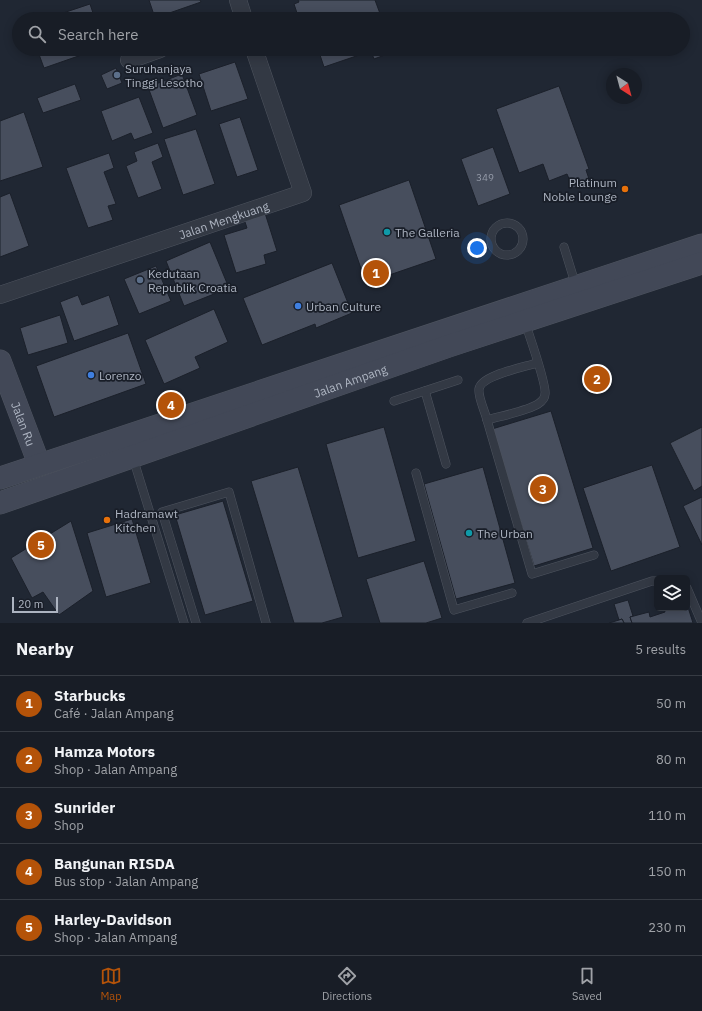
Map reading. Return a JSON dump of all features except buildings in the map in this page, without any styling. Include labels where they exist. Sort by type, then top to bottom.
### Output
[{"type":"main road","name":"Jalan Ampang","points":[[0,478],[702,245]]},
{"type":"main road","name":"Jalan Ampang","points":[[0,503],[450,346],[702,262]]},
{"type":"main road","name":"Jalan Ru","points":[[0,361],[39,464]]},
{"type":"street","points":[[238,0],[242,12]]},
{"type":"street","points":[[129,60],[140,56]]},
{"type":"street","name":"Jalan Mengkuang","points":[[0,295],[303,193],[256,56]]},
{"type":"lane","points":[[564,247],[577,287]]},
{"type":"lane","points":[[487,420],[538,404],[544,398],[546,393],[525,322]]},
{"type":"lane","points":[[537,363],[491,377],[481,384],[479,390],[532,574],[594,555]]},
{"type":"lane","points":[[394,401],[458,380]]},
{"type":"lane","points":[[425,391],[446,464]]},
{"type":"lane","points":[[132,456],[184,623]]},
{"type":"lane","points":[[416,473],[454,610],[512,593]]},
{"type":"lane","points":[[196,623],[162,512],[229,492],[266,623]]},
{"type":"lane","points":[[527,623],[654,581]]},
{"type":"lane","points":[[690,595],[702,623]]},
{"type":"place","name":"Suruhanjaya Tinggi Lesotho","points":[[117,75]]},
{"type":"place","name":"Platinum Noble Lounge","points":[[625,189]]},
{"type":"place","name":"The Galleria","points":[[387,232]]},
{"type":"place","name":"Starbucks","points":[[376,273]]},
{"type":"place","name":"Kedutaan Republik Croatia","points":[[140,280]]},
{"type":"place","name":"Urban Culture","points":[[298,306]]},
{"type":"place","name":"Lorenzo","points":[[91,375]]},
{"type":"place","name":"Hamza Motors","points":[[597,379]]},
{"type":"place","name":"Bangunan RISDA","points":[[171,405]]},
{"type":"place","name":"Sunrider","points":[[543,489]]},
{"type":"place","name":"Hadramawt Kitchen","points":[[107,520]]},
{"type":"place","name":"The Urban","points":[[469,533]]},
{"type":"place","name":"Harley-Davidson","points":[[41,545]]}]
